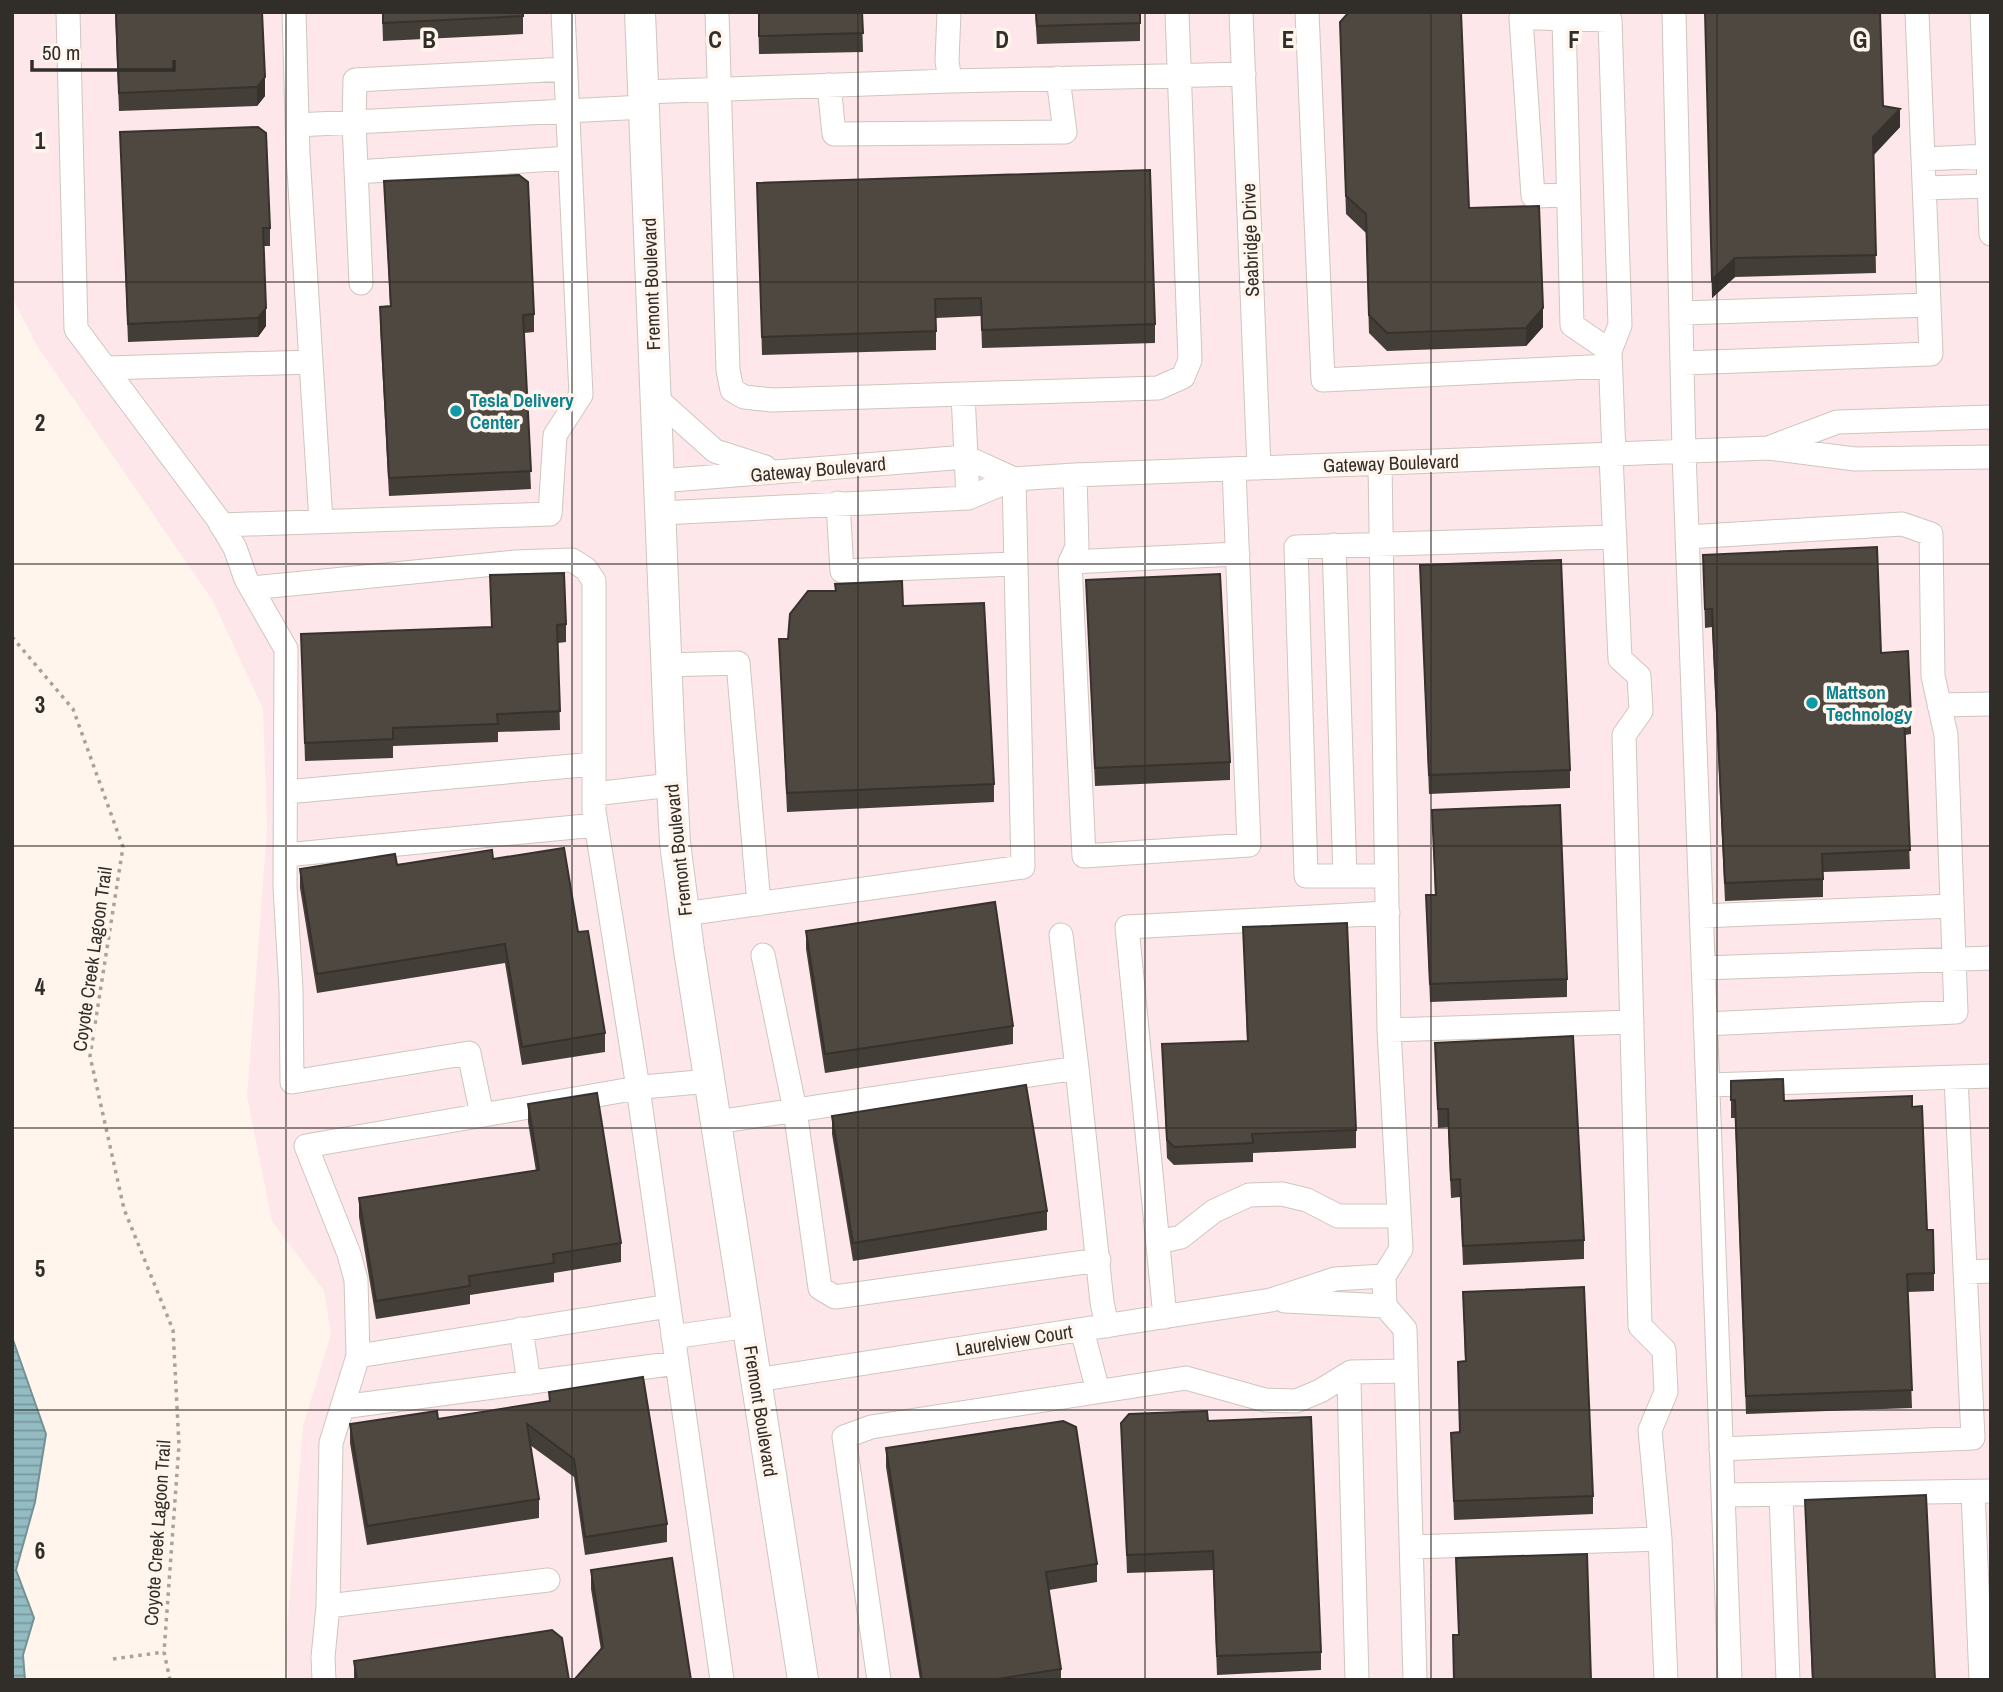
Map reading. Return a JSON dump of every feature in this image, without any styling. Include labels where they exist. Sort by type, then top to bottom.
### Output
[{"type":"main road","name":"Fremont Boulevard","points":[[640,12],[671,785],[684,915],[803,1680]]},
{"type":"street","points":[[68,12],[76,329],[221,525],[235,548],[251,587],[286,649],[285,855],[292,1082],[469,1054],[482,1115]]},
{"type":"street","points":[[294,12],[297,125],[321,521]]},
{"type":"street","points":[[221,525],[550,514],[555,435],[581,395],[564,12]]},
{"type":"street","points":[[717,12],[728,370],[732,390],[744,397],[772,400],[1158,388],[1183,377],[1189,360],[1177,12]]},
{"type":"street","points":[[948,12],[947,61],[950,81]]},
{"type":"street","name":"Seabridge Drive","points":[[1241,12],[1259,468]]},
{"type":"street","points":[[1307,12],[1323,380],[1610,358]]},
{"type":"street","points":[[1674,12],[1684,452],[1730,1680]]},
{"type":"street","points":[[1683,363],[1931,354],[1917,12]]},
{"type":"street","points":[[1982,12],[1991,234]]},
{"type":"street","points":[[1568,195],[1533,196],[1521,18],[1538,15],[1564,19],[1610,20],[1620,325],[1610,358],[1620,659],[1639,676],[1642,711],[1624,735],[1640,1326],[1664,1350],[1666,1392],[1650,1430],[1660,1539],[1666,1680]]},
{"type":"street","points":[[1564,19],[1572,325],[1610,358]]},
{"type":"street","points":[[361,283],[354,123],[355,80],[566,69]]},
{"type":"street","points":[[297,125],[568,112],[719,89],[1244,74]]},
{"type":"street","points":[[829,85],[834,134],[1065,132],[1058,78]]},
{"type":"street","points":[[1924,159],[1988,156]]},
{"type":"street","points":[[356,172],[570,158]]},
{"type":"street","points":[[1925,188],[1989,186]]},
{"type":"street","points":[[1682,313],[1929,305]]},
{"type":"street","points":[[106,368],[311,362]]},
{"type":"street","points":[[963,394],[968,498]]},
{"type":"street","points":[[656,398],[715,451],[782,471]]},
{"type":"street","name":"Gateway Boulevard","points":[[1768,449],[1837,422],[1991,417]]},
{"type":"street","name":"Gateway Boulevard","points":[[661,513],[968,498],[1014,478],[1075,475],[1768,449],[1855,459],[1991,457]]},
{"type":"street","name":"Gateway Boulevard","points":[[659,481],[966,457],[1014,478]]},
{"type":"street","points":[[1380,464],[1389,1030],[1401,1249],[1384,1276],[1385,1306],[1405,1329],[1415,1680]]},
{"type":"street","points":[[1075,475],[1077,547],[1070,562],[1084,856],[1249,845],[1234,469]]},
{"type":"street","points":[[684,915],[1023,867],[1014,478]]},
{"type":"street","points":[[838,503],[842,571],[1014,564]]},
{"type":"street","points":[[1687,537],[1902,524],[1931,534],[1933,676],[1946,735],[1956,1012],[1705,1024]]},
{"type":"street","points":[[1387,876],[1306,876],[1296,547],[1615,537]]},
{"type":"street","points":[[1334,545],[1346,876]]},
{"type":"street","points":[[1070,562],[1238,554]]},
{"type":"street","points":[[251,587],[515,562],[572,560],[586,569],[594,581],[596,825],[638,1088],[722,1680]]},
{"type":"street","points":[[666,665],[738,663],[759,904]]},
{"type":"street","points":[[1939,705],[1991,704]]},
{"type":"street","points":[[286,792],[594,764]]},
{"type":"street","points":[[594,794],[671,785]]},
{"type":"street","points":[[285,855],[596,825]]},
{"type":"street","points":[[1701,916],[1952,906]]},
{"type":"street","points":[[1165,1317],[1127,928],[1388,913]]},
{"type":"street","points":[[1061,935],[1102,1302],[1107,1326]]},
{"type":"street","points":[[763,955],[795,1110],[820,1288],[835,1297],[1099,1260]]},
{"type":"street","points":[[1703,968],[1991,958]]},
{"type":"street","points":[[1389,1030],[1632,1023]]},
{"type":"street","points":[[716,1122],[1077,1068]]},
{"type":"street","points":[[1708,1085],[1991,1076]]},
{"type":"street","points":[[1721,1449],[1973,1438],[1956,1078]]},
{"type":"street","points":[[324,1680],[331,1443],[358,1356],[356,1280],[349,1254],[306,1146],[638,1088],[710,1082]]},
{"type":"street","points":[[1158,1242],[1181,1237],[1214,1211],[1249,1195],[1282,1194],[1307,1200],[1338,1216],[1399,1216]]},
{"type":"street","points":[[1965,1272],[1991,1271]]},
{"type":"street","points":[[1271,1300],[1335,1279],[1384,1276]]},
{"type":"street","points":[[1271,1300],[1385,1306]]},
{"type":"street","name":"Laurelview Court","points":[[757,1380],[1271,1300]]},
{"type":"street","points":[[358,1356],[668,1306]]},
{"type":"street","points":[[673,1336],[748,1326]]},
{"type":"street","points":[[521,1329],[529,1383]]},
{"type":"street","points":[[1082,1330],[1098,1391]]},
{"type":"street","points":[[342,1407],[677,1363]]},
{"type":"street","points":[[880,1680],[844,1437],[871,1427],[1186,1378],[1265,1400],[1296,1401],[1320,1391],[1351,1372],[1406,1371]]},
{"type":"street","points":[[1351,1372],[1349,1381],[1357,1680]]},
{"type":"street","points":[[1723,1495],[1982,1492],[1981,1680]]},
{"type":"street","points":[[1781,1495],[1788,1680]]},
{"type":"street","points":[[1411,1548],[1660,1539]]},
{"type":"street","points":[[328,1606],[548,1580]]},
{"type":"path","name":"Coyote Creek Lagoon Trail","points":[[12,637],[73,709],[123,847],[90,1056],[124,1209],[173,1330],[179,1445],[164,1652],[170,1680]]},
{"type":"path","points":[[113,1659],[164,1652]]},
{"type":"shaded area","points":[[12,12],[1991,12],[1991,1680],[288,1680],[286,1641],[303,1426],[331,1334],[324,1291],[272,1221],[247,1096],[267,828],[263,709],[213,601],[37,346],[12,297]]},
{"type":"water","points":[[12,1337],[46,1434],[35,1502],[16,1570],[34,1618],[23,1655],[25,1680],[12,1680]]},
{"type":"building","points":[[116,12],[262,12],[265,77],[257,87],[119,93]]},
{"type":"building","points":[[383,12],[523,12],[523,16],[383,23]]},
{"type":"building","points":[[759,12],[862,12],[863,33],[759,36]]},
{"type":"building","points":[[1036,12],[1140,12],[1140,23],[1037,26]]},
{"type":"building","points":[[1349,12],[1461,12],[1469,208],[1539,206],[1543,308],[1526,328],[1387,333],[1369,315],[1366,214],[1346,196],[1340,22]]},
{"type":"building","points":[[1705,12],[1880,12],[1883,106],[1900,109],[1873,137],[1876,255],[1735,258],[1712,280]]},
{"type":"building","points":[[258,127],[266,133],[270,228],[263,228],[266,308],[258,318],[128,324],[120,132]]},
{"type":"building","points":[[1150,170],[1155,324],[982,330],[981,298],[935,299],[936,331],[762,337],[757,183]]},
{"type":"building","name":"Tesla Delivery Center","points":[[519,175],[528,182],[534,314],[523,315],[531,471],[389,478],[380,307],[391,306],[384,181]]},
{"type":"building","name":"Mattson Technology","points":[[1877,547],[1881,653],[1908,651],[1911,716],[1904,716],[1910,850],[1822,854],[1823,879],[1725,883],[1712,609],[1705,609],[1703,555]]},
{"type":"building","points":[[1561,560],[1570,770],[1429,775],[1420,565]]},
{"type":"building","points":[[564,573],[566,624],[557,625],[560,711],[497,714],[498,724],[393,728],[393,739],[305,743],[301,634],[492,627],[490,575]]},
{"type":"building","points":[[1220,574],[1230,762],[1095,768],[1086,580]]},
{"type":"building","points":[[902,581],[903,606],[984,603],[994,784],[787,793],[779,639],[788,639],[790,614],[808,591],[836,591],[835,584]]},
{"type":"building","points":[[1560,805],[1567,979],[1430,984],[1426,895],[1436,895],[1432,810]]},
{"type":"building","points":[[564,848],[578,932],[588,931],[605,1033],[522,1047],[505,944],[317,974],[300,869],[395,854],[397,865],[492,850],[493,859]]},
{"type":"building","points":[[995,902],[1013,1026],[825,1054],[806,931]]},
{"type":"building","points":[[1347,923],[1356,1130],[1252,1134],[1253,1143],[1174,1147],[1167,1140],[1162,1044],[1248,1041],[1243,927]]},
{"type":"building","points":[[1573,1036],[1584,1240],[1463,1246],[1460,1179],[1451,1180],[1448,1109],[1438,1109],[1435,1043]]},
{"type":"building","points":[[1783,1079],[1784,1101],[1912,1096],[1912,1107],[1922,1106],[1927,1230],[1933,1230],[1934,1273],[1907,1274],[1912,1390],[1746,1396],[1735,1100],[1731,1100],[1731,1081]]},
{"type":"building","points":[[1026,1085],[1047,1211],[853,1243],[832,1116]]},
{"type":"building","points":[[597,1093],[621,1243],[553,1254],[554,1263],[469,1276],[470,1286],[376,1301],[359,1198],[539,1170],[528,1104]]},
{"type":"building","points":[[1584,1287],[1593,1496],[1454,1501],[1451,1433],[1460,1432],[1458,1362],[1466,1361],[1463,1292]]},
{"type":"building","points":[[643,1377],[667,1524],[585,1537],[574,1459],[527,1424],[539,1499],[367,1526],[350,1424],[437,1411],[438,1419],[550,1401],[549,1392]]},
{"type":"building","points":[[1207,1411],[1208,1421],[1311,1417],[1321,1652],[1217,1656],[1213,1551],[1127,1555],[1121,1423],[1129,1414]]},
{"type":"building","points":[[1063,1421],[1076,1427],[1097,1564],[1046,1572],[1061,1669],[991,1680],[922,1680],[886,1448]]},
{"type":"building","points":[[1926,1495],[1935,1680],[1813,1680],[1805,1500]]},
{"type":"building","points":[[1587,1554],[1591,1680],[1454,1680],[1453,1635],[1459,1635],[1456,1558]]},
{"type":"building","points":[[672,1558],[691,1680],[574,1680],[603,1647],[591,1570]]},
{"type":"building","points":[[552,1630],[562,1638],[569,1680],[357,1680],[354,1661]]},
{"type":"place","name":"Tesla Delivery Center","points":[[456,411]]},
{"type":"place","name":"Mattson Technology","points":[[1812,703]]}]
